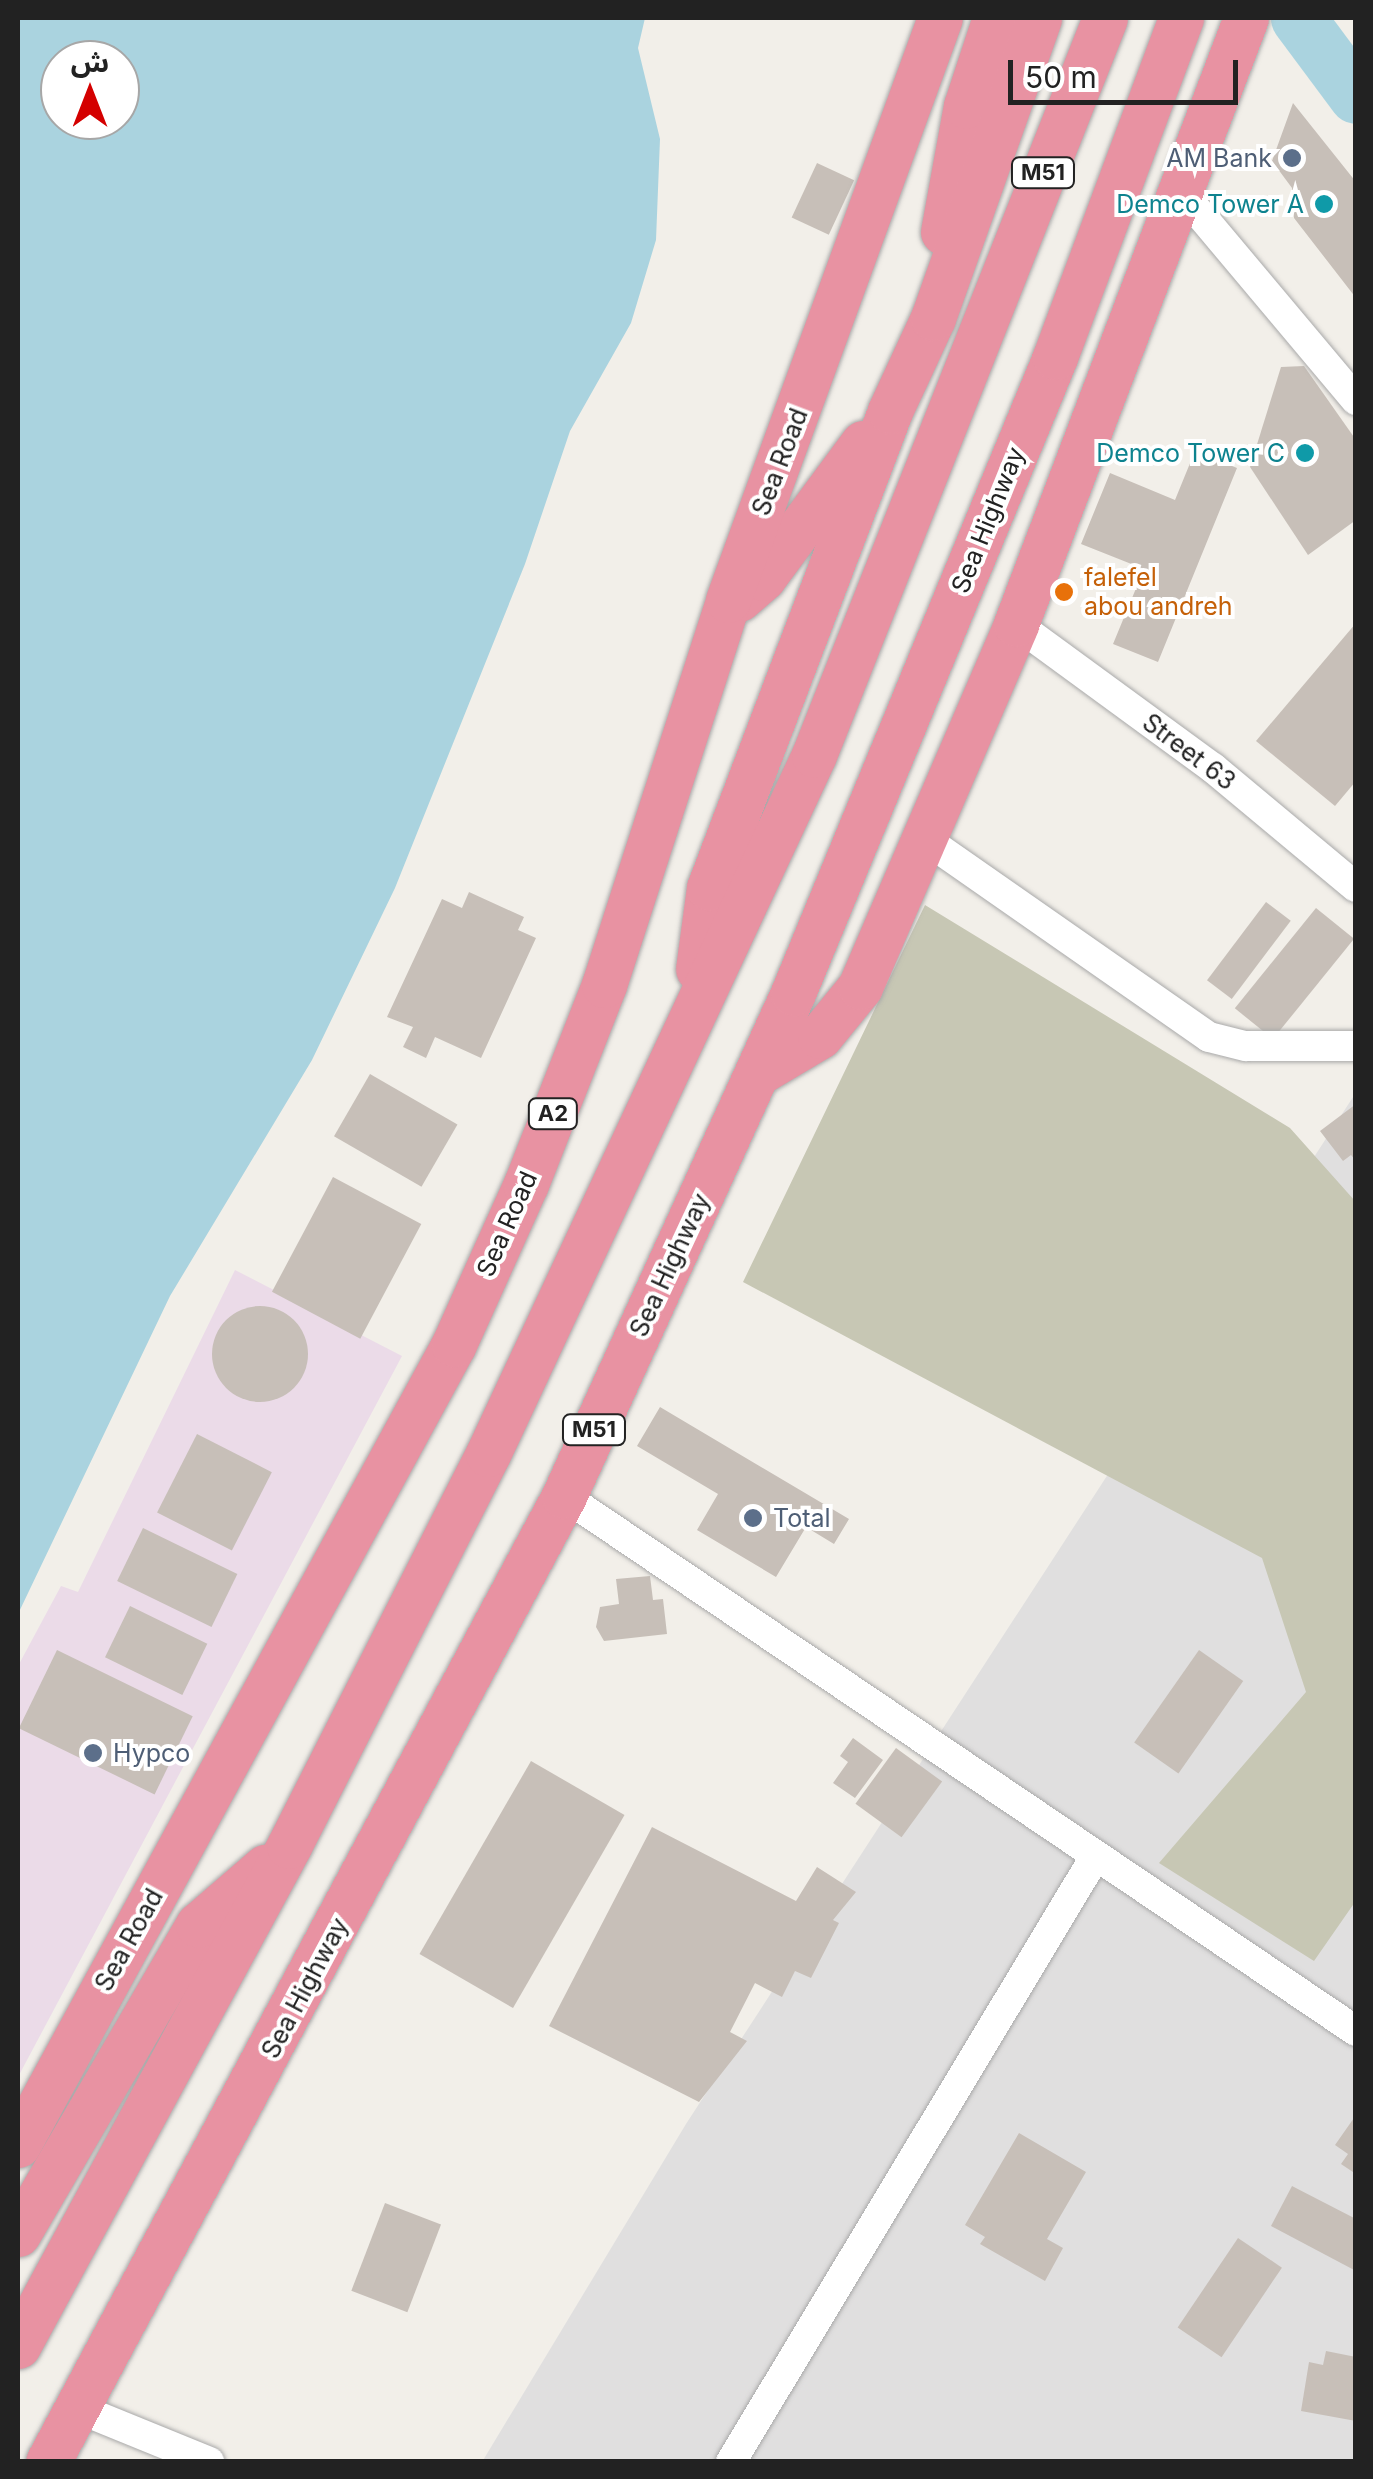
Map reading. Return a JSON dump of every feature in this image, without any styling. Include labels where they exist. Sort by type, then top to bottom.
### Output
[{"type":"highway","name":"Sea Road","points":[[18,2145],[454,1344],[604,986],[728,600],[940,18]]},
{"type":"highway","points":[[933,318],[951,172],[996,18]]},
{"type":"highway","points":[[693,1011],[709,888],[890,411],[933,318],[1039,18]]},
{"type":"highway","name":"M51","points":[[18,2346],[289,1846],[488,1454],[814,754],[1105,18]]},
{"type":"highway","name":"Sea Highway","points":[[48,2462],[564,1496],[758,1073],[1055,357],[1180,18]]},
{"type":"highway","points":[[758,1073],[820,1036],[851,1000],[926,840],[1016,624],[1178,188],[1246,18]]},
{"type":"highway","points":[[728,600],[745,598],[763,578],[890,411]]},
{"type":"highway","points":[[18,2234],[93,2097],[198,1925],[289,1846]]},
{"type":"street","points":[[1178,188],[1356,400]]},
{"type":"street","name":"Street 63","points":[[1016,624],[1213,768],[1356,887]]},
{"type":"street","points":[[926,840],[1209,1037],[1246,1046],[1356,1046]]},
{"type":"street","points":[[564,1496],[1356,2031]]},
{"type":"street","points":[[732,2462],[1095,1857]]},
{"type":"street","points":[[77,2408],[209,2462]]},
{"type":"shaded area","points":[[925,905],[1290,1128],[1355,1201],[1355,1902],[1314,1961],[1159,1863],[1306,1692],[1262,1558],[743,1282]]},
{"type":"shaded area","points":[[1355,1094],[1355,2461],[482,2462],[686,2124]]},
{"type":"shaded area","points":[[235,1270],[402,1356],[18,2077],[18,1666],[61,1586],[78,1592]]},
{"type":"water","points":[[18,18],[645,18],[638,48],[660,139],[656,240],[631,323],[570,431],[525,564],[395,888],[312,1060],[170,1296],[18,1614]]},
{"type":"building","name":"Demco Tower A","points":[[1293,103],[1356,182],[1356,298],[1294,218],[1292,188],[1272,161]]},
{"type":"building","points":[[817,163],[854,180],[829,235],[792,217]]},
{"type":"building","name":"Demco Tower C","points":[[1304,366],[1356,440],[1356,520],[1308,555],[1250,467],[1281,367]]},
{"type":"building","points":[[1195,451],[1237,468],[1158,662],[1113,644],[1144,569],[1081,544],[1110,473],[1175,500]]},
{"type":"building","points":[[1356,623],[1356,781],[1335,806],[1256,741]]},
{"type":"building","points":[[469,892],[524,917],[518,930],[536,938],[481,1058],[435,1037],[426,1058],[403,1047],[413,1027],[387,1017],[442,899],[462,908]]},
{"type":"building","points":[[1266,902],[1291,921],[1232,999],[1207,980]]},
{"type":"building","points":[[1316,908],[1354,939],[1273,1039],[1235,1008]]},
{"type":"building","points":[[370,1074],[457,1124],[421,1187],[334,1136]]},
{"type":"building","points":[[1356,1104],[1356,1161],[1351,1155],[1343,1161],[1320,1131]]},
{"type":"building","points":[[333,1177],[421,1224],[360,1339],[272,1292]]},
{"type":"building","points":[[260,1306],[279,1309],[294,1320],[305,1335],[305,1373],[294,1388],[279,1399],[260,1402],[241,1399],[226,1388],[215,1373],[212,1354],[215,1335],[226,1320],[241,1309]]},
{"type":"building","points":[[660,1407],[849,1519],[834,1544],[806,1527],[776,1577],[697,1530],[718,1494],[637,1446]]},
{"type":"building","points":[[197,1434],[272,1472],[232,1551],[157,1512]]},
{"type":"building","points":[[143,1528],[237,1574],[212,1627],[117,1581]]},
{"type":"building","points":[[650,1576],[653,1600],[663,1599],[667,1634],[604,1641],[596,1627],[600,1607],[619,1604],[616,1579]]},
{"type":"building","points":[[130,1606],[207,1644],[182,1695],[105,1657]]},
{"type":"building","points":[[57,1650],[193,1716],[155,1794],[19,1728]]},
{"type":"building","points":[[1199,1650],[1243,1681],[1178,1774],[1134,1743]]},
{"type":"building","points":[[853,1738],[883,1760],[855,1798],[833,1783],[848,1762],[840,1756]]},
{"type":"building","points":[[896,1748],[942,1782],[902,1837],[855,1804]]},
{"type":"building","points":[[531,1761],[625,1815],[513,2008],[420,1954]]},
{"type":"building","points":[[652,1827],[796,1901],[817,1867],[856,1892],[833,1920],[839,1923],[811,1978],[795,1971],[782,1997],[755,1983],[730,2032],[747,2041],[699,2102],[549,2026]]},
{"type":"building","points":[[1356,2115],[1356,2174],[1341,2164],[1348,2154],[1335,2145]]},
{"type":"building","points":[[1019,2133],[1086,2172],[1047,2239],[1063,2248],[1045,2281],[980,2244],[985,2237],[965,2225]]},
{"type":"building","points":[[1292,2186],[1356,2219],[1356,2271],[1271,2226]]},
{"type":"building","points":[[385,2203],[441,2225],[407,2312],[351,2291]]},
{"type":"building","points":[[1238,2238],[1282,2268],[1222,2357],[1178,2328]]},
{"type":"building","points":[[1326,2351],[1356,2357],[1356,2421],[1301,2411],[1309,2362],[1323,2365]]},
{"type":"waterway","points":[[1298,18],[1356,96]]},
{"type":"place","name":"AM Bank","points":[[1292,158]]},
{"type":"place","name":"Demco Tower A","points":[[1324,204]]},
{"type":"place","name":"Demco Tower C","points":[[1305,453]]},
{"type":"place","name":"falefel abou andreh","points":[[1064,592]]},
{"type":"place","name":"Total","points":[[753,1518]]},
{"type":"place","name":"Hypco","points":[[93,1753]]}]
